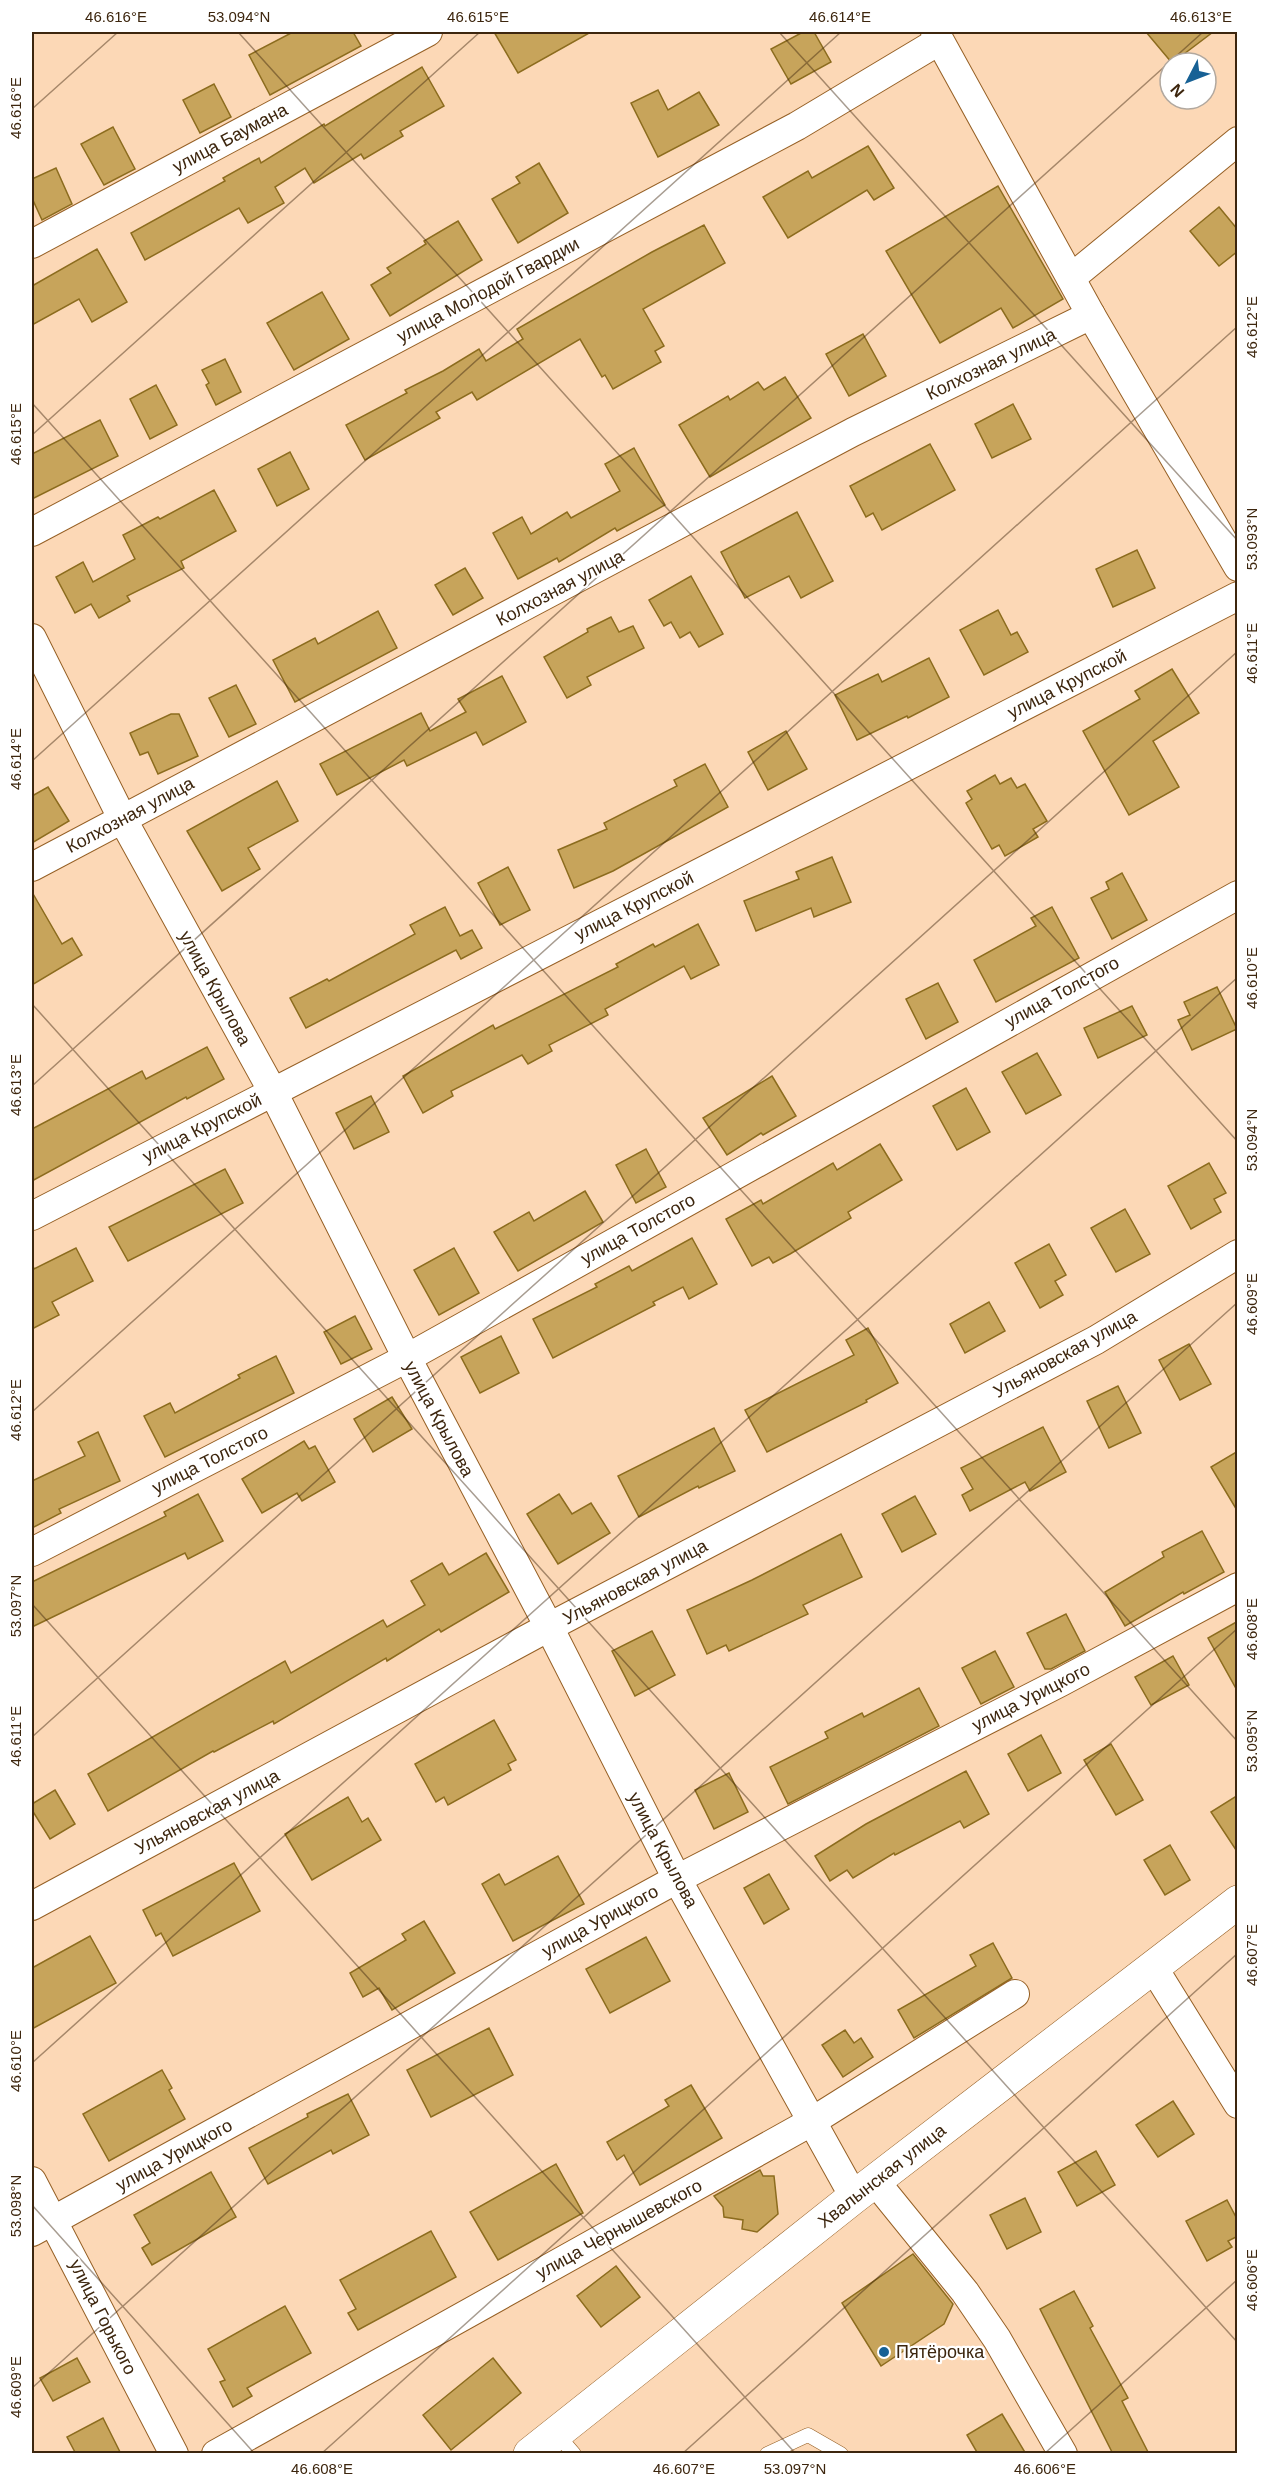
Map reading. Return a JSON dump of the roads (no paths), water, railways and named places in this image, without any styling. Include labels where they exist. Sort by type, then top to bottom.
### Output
[{"type":"street","name":"улица Баумана","points":[[32,244],[428,32]]},
{"type":"street","points":[[937,36],[1091,315],[1236,561]]},
{"type":"street","name":"улица Молодой Гвардии","points":[[32,532],[797,126],[937,36]]},
{"type":"street","points":[[1071,278],[1238,141]]},
{"type":"street","name":"Колхозная улица","points":[[32,867],[852,432],[1091,315]]},
{"type":"street","name":"улица Крупской","points":[[32,1216],[1238,596]]},
{"type":"street","name":"улица Крылова","points":[[32,638],[123,820],[273,1092],[407,1358],[549,1627],[677,1879],[811,2122],[864,2189],[971,2301],[997,2339],[1063,2454]]},
{"type":"street","name":"улица Толстого","points":[[32,1552],[407,1358],[1238,895]]},
{"type":"street","name":"Ульяновская улица","points":[[32,1906],[549,1627],[1096,1340],[1238,1254]]},
{"type":"street","name":"улица Урицкого","points":[[42,2226],[677,1879],[1061,1682],[1238,1587]]},
{"type":"street","name":"Хвалынская улица","points":[[530,2454],[565,2443],[864,2189],[1238,1902]]},
{"type":"street","points":[[1153,1967],[1238,2104]]},
{"type":"street","name":"улица Чернышевского","points":[[216,2454],[811,2122],[1015,1994]]},
{"type":"street","name":"улица Горького","points":[[32,2181],[42,2226],[174,2454]]},
{"type":"lane","points":[[767,2454],[808,2435],[841,2454]]},
{"type":"place","name":"Пятёрочка","points":[[884,2352]]}]
